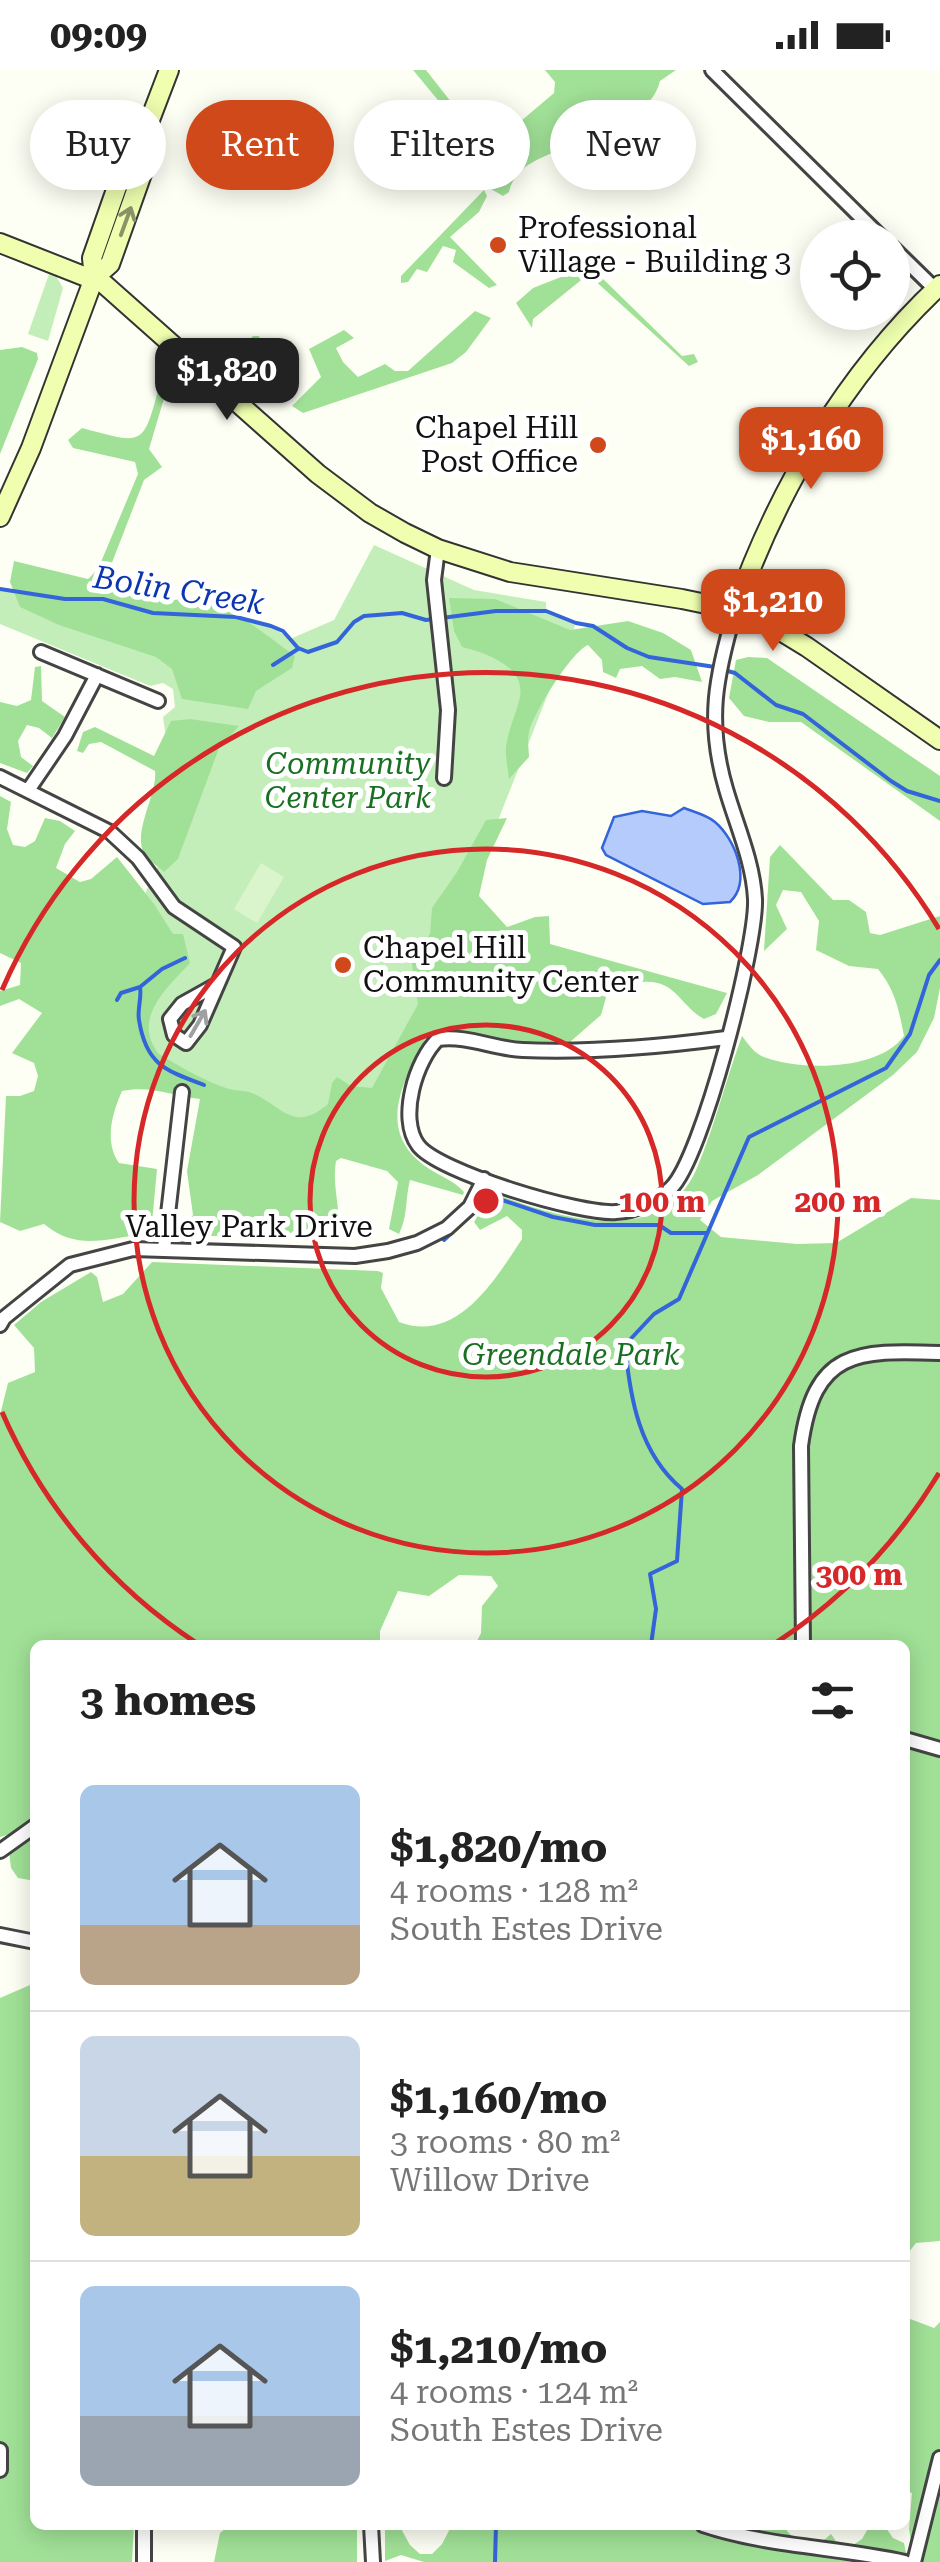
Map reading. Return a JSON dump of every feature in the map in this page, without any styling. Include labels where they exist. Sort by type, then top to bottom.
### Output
[{"type":"main road","points":[[0,517],[31,448],[94,278],[110,264],[143,171],[135,159],[169,70]]},
{"type":"main road","points":[[0,242],[94,278],[343,494],[438,550],[510,572],[735,610],[771,625],[807,647],[940,740]]},
{"type":"main road","points":[[735,610],[768,524],[817,436],[879,352],[938,287]]},
{"type":"street","points":[[712,70],[864,220]]},
{"type":"street","points":[[910,263],[938,287]]},
{"type":"street","points":[[438,550],[434,580],[448,710],[444,778]]},
{"type":"street","points":[[726,1038],[593,1052],[516,1050],[462,1038],[438,1039],[416,1080],[410,1108],[412,1134],[418,1147],[433,1158],[484,1179],[591,1212],[628,1211],[650,1203],[672,1187],[684,1170],[704,1124],[748,960],[754,899],[746,851],[715,740],[716,682],[735,610]]},
{"type":"street","points":[[42,652],[158,701]]},
{"type":"street","points":[[29,790],[65,736],[97,675]]},
{"type":"street","points":[[0,777],[110,832],[138,858],[174,906],[234,947],[216,985]]},
{"type":"street","points":[[164,1249],[182,1092]]},
{"type":"street","name":"Valley Park Drive","points":[[1,1319],[70,1264],[133,1248],[354,1256],[417,1244],[448,1228],[470,1207],[484,1179]]},
{"type":"street","points":[[803,1640],[801,1446],[814,1393],[830,1371],[866,1354],[940,1352]]},
{"type":"street","points":[[910,1741],[940,1749]]},
{"type":"street","points":[[0,1850],[30,1829]]},
{"type":"street","points":[[0,1935],[30,1941]]},
{"type":"street","points":[[0,2450],[0,2470]]},
{"type":"street","points":[[914,2562],[940,2458]]},
{"type":"street","points":[[144,2530],[144,2562]]},
{"type":"street","points":[[371,2530],[373,2562]]},
{"type":"street","points":[[719,2530],[739,2537],[905,2562]]},
{"type":"green space","points":[[413,70],[426,70],[450,100],[438,100]]},
{"type":"green space","points":[[545,70],[676,70],[660,81],[650,100],[550,100],[550,153],[530,164],[530,113],[554,93],[555,82]]},
{"type":"green space","points":[[484,190],[487,196],[479,212],[450,237],[497,285],[489,288],[453,262],[456,250],[443,246],[427,272],[417,269],[408,282],[401,283],[401,276]]},
{"type":"green space","points":[[594,264],[598,274],[682,356],[694,354],[698,362],[689,366],[592,278],[585,277],[533,319],[532,328],[516,303],[533,288]]},
{"type":"green space","points":[[49,274],[56,276],[63,288],[48,341],[28,334]]},
{"type":"green space","points":[[475,311],[491,318],[466,352],[452,363],[303,413],[292,406],[321,377],[309,349],[344,330],[354,338],[336,348],[358,377],[385,364],[395,371],[408,371]]},
{"type":"green space","points":[[253,336],[259,336],[263,348],[278,364],[261,381],[238,363],[242,348]]},
{"type":"green space","points":[[22,347],[37,353],[38,359],[0,454],[0,350]]},
{"type":"green space","points":[[160,383],[172,383],[180,393],[165,395],[149,449],[162,467],[144,480],[108,573],[117,587],[129,595],[215,604],[295,656],[292,668],[256,691],[248,709],[182,699],[172,669],[156,657],[59,625],[20,607],[10,582],[14,561],[88,579],[98,569],[138,474],[135,462],[73,448],[68,440],[82,428],[118,437],[138,436],[150,419]]},
{"type":"green space","name":"Community Center Park","points":[[374,545],[474,590],[546,602],[546,611],[576,623],[369,1147],[89,1052],[147,889],[194,791],[172,779],[163,717],[175,707],[173,689],[163,683],[150,686],[0,624],[0,589],[236,617],[271,626],[290,639],[334,620]]},
{"type":"green space","points":[[449,598],[495,599],[570,630],[628,621],[663,633],[691,650],[702,682],[675,677],[660,679],[642,666],[620,669],[616,678],[603,672],[602,660],[588,645],[572,659],[545,698],[529,732],[529,757],[509,779],[506,747],[519,701],[518,679],[503,664],[462,647],[454,631]]},
{"type":"green space","points":[[767,658],[940,776],[940,821],[801,722],[769,722],[744,716],[729,698],[736,660]]},
{"type":"green space","points":[[41,666],[42,701],[65,717],[52,738],[27,725],[18,741],[21,757],[33,766],[27,773],[0,763],[0,702],[17,706],[31,700],[35,667]]},
{"type":"green space","points":[[190,719],[239,726],[219,748],[178,859],[164,872],[147,857],[141,836],[155,771],[101,742],[89,744],[83,753],[77,751],[83,732],[95,727],[154,756],[171,721]]},
{"type":"green space","points":[[0,796],[11,802],[7,829],[13,845],[25,847],[35,841],[45,818],[60,821],[75,831],[56,868],[80,882],[91,879],[117,857],[173,934],[183,934],[190,963],[150,1016],[151,1041],[159,1054],[211,1082],[252,1093],[296,1117],[316,1113],[328,1104],[337,1077],[351,1086],[372,1088],[418,1004],[411,958],[430,934],[432,908],[486,820],[507,818],[487,860],[479,896],[507,927],[549,916],[550,944],[727,993],[716,1014],[704,1019],[666,986],[649,982],[631,984],[607,994],[601,1015],[570,1042],[492,1040],[446,1030],[426,1037],[398,1104],[401,1136],[425,1166],[464,1192],[463,1195],[410,1180],[399,1234],[389,1229],[398,1182],[387,1171],[341,1158],[336,1161],[335,1170],[339,1230],[321,1237],[242,1228],[212,1236],[181,1229],[193,1215],[187,1171],[200,1099],[142,1089],[122,1091],[111,1137],[119,1163],[157,1169],[152,1223],[144,1234],[92,1241],[68,1238],[44,1224],[20,1231],[0,1222],[6,1096],[34,1091],[38,1076],[34,1063],[12,1053],[42,1013],[19,999],[0,1006],[0,991],[20,985],[21,963],[0,953]]},
{"type":"green space","name":"Greendale Park","points":[[780,845],[833,900],[849,900],[866,912],[870,933],[880,935],[940,916],[940,988],[934,1018],[917,1052],[893,1075],[758,1175],[712,1201],[700,1220],[721,1237],[797,1244],[836,1243],[911,1198],[940,1200],[940,2241],[916,2243],[910,2251],[910,1640],[478,1640],[482,1606],[498,1586],[491,1576],[459,1575],[429,1596],[398,1591],[380,1631],[380,1640],[30,1640],[30,1880],[18,1878],[11,1868],[7,1835],[0,1837],[0,1415],[8,1383],[35,1372],[34,1348],[14,1325],[41,1302],[91,1272],[97,1277],[103,1302],[123,1294],[152,1262],[378,1271],[383,1273],[381,1288],[399,1322],[439,1324],[456,1316],[487,1289],[522,1239],[522,1230],[507,1216],[480,1230],[474,1222],[492,1193],[575,1218],[633,1219],[659,1211],[680,1194],[697,1168],[742,1036],[764,1057],[818,1066],[876,1056],[904,1036],[892,993],[878,969],[849,966],[816,950],[819,921],[801,892],[783,890],[776,905],[787,929],[764,951],[770,857]]},
{"type":"green space","points":[[261,863],[284,877],[257,923],[234,909]]},
{"type":"green space","points":[[30,1985],[30,2530],[134,2530],[132,2562],[0,2562],[0,1998]]},
{"type":"green space","points":[[910,2319],[934,2328],[940,2322],[940,2562],[424,2562],[401,2555],[385,2561],[385,2530],[402,2530],[420,2554],[432,2554],[449,2530],[701,2530],[726,2539],[730,2530],[787,2530],[796,2540],[819,2544],[831,2534],[836,2541],[853,2545],[867,2530],[887,2530],[904,2543],[906,2553],[912,2548]]},
{"type":"green space","points":[[357,2530],[357,2562],[214,2562],[220,2533]]},
{"type":"water","points":[[684,808],[715,822],[734,849],[740,883],[730,902],[703,904],[606,855],[602,848],[614,817],[642,811],[671,816]]},
{"type":"waterway","name":"Bolin Creek","points":[[0,589],[65,599],[103,599],[153,613],[236,617],[283,631],[298,648],[308,652],[337,642],[364,616],[402,613],[426,620],[496,611],[546,611],[593,626],[649,657],[715,667]]},
{"type":"waterway","points":[[273,665],[298,649]]},
{"type":"waterway","name":"Bolin Creek","points":[[724,670],[735,673],[776,705],[803,714],[907,791],[940,801]]},
{"type":"waterway","points":[[185,958],[162,969],[140,987],[139,1020],[152,1056],[178,1075],[204,1085]]},
{"type":"waterway","points":[[652,1640],[656,1609],[650,1574],[677,1561],[682,1489],[667,1475],[646,1442],[634,1404],[625,1345],[654,1314],[679,1299],[749,1137],[886,1068],[910,1034],[929,975],[940,960]]},
{"type":"waterway","points":[[117,1000],[121,993],[140,987]]},
{"type":"waterway","points":[[444,1240],[487,1200],[496,1198],[553,1217],[595,1225],[659,1225],[671,1233],[706,1233]]},
{"type":"waterway","points":[[495,2562],[496,2530]]},
{"type":"place","name":"Professional Village - Building 3","points":[[498,245]]},
{"type":"place","name":"Chapel Hill Post Office","points":[[598,445]]},
{"type":"place","name":"Chapel Hill Community Center","points":[[343,965]]}]
